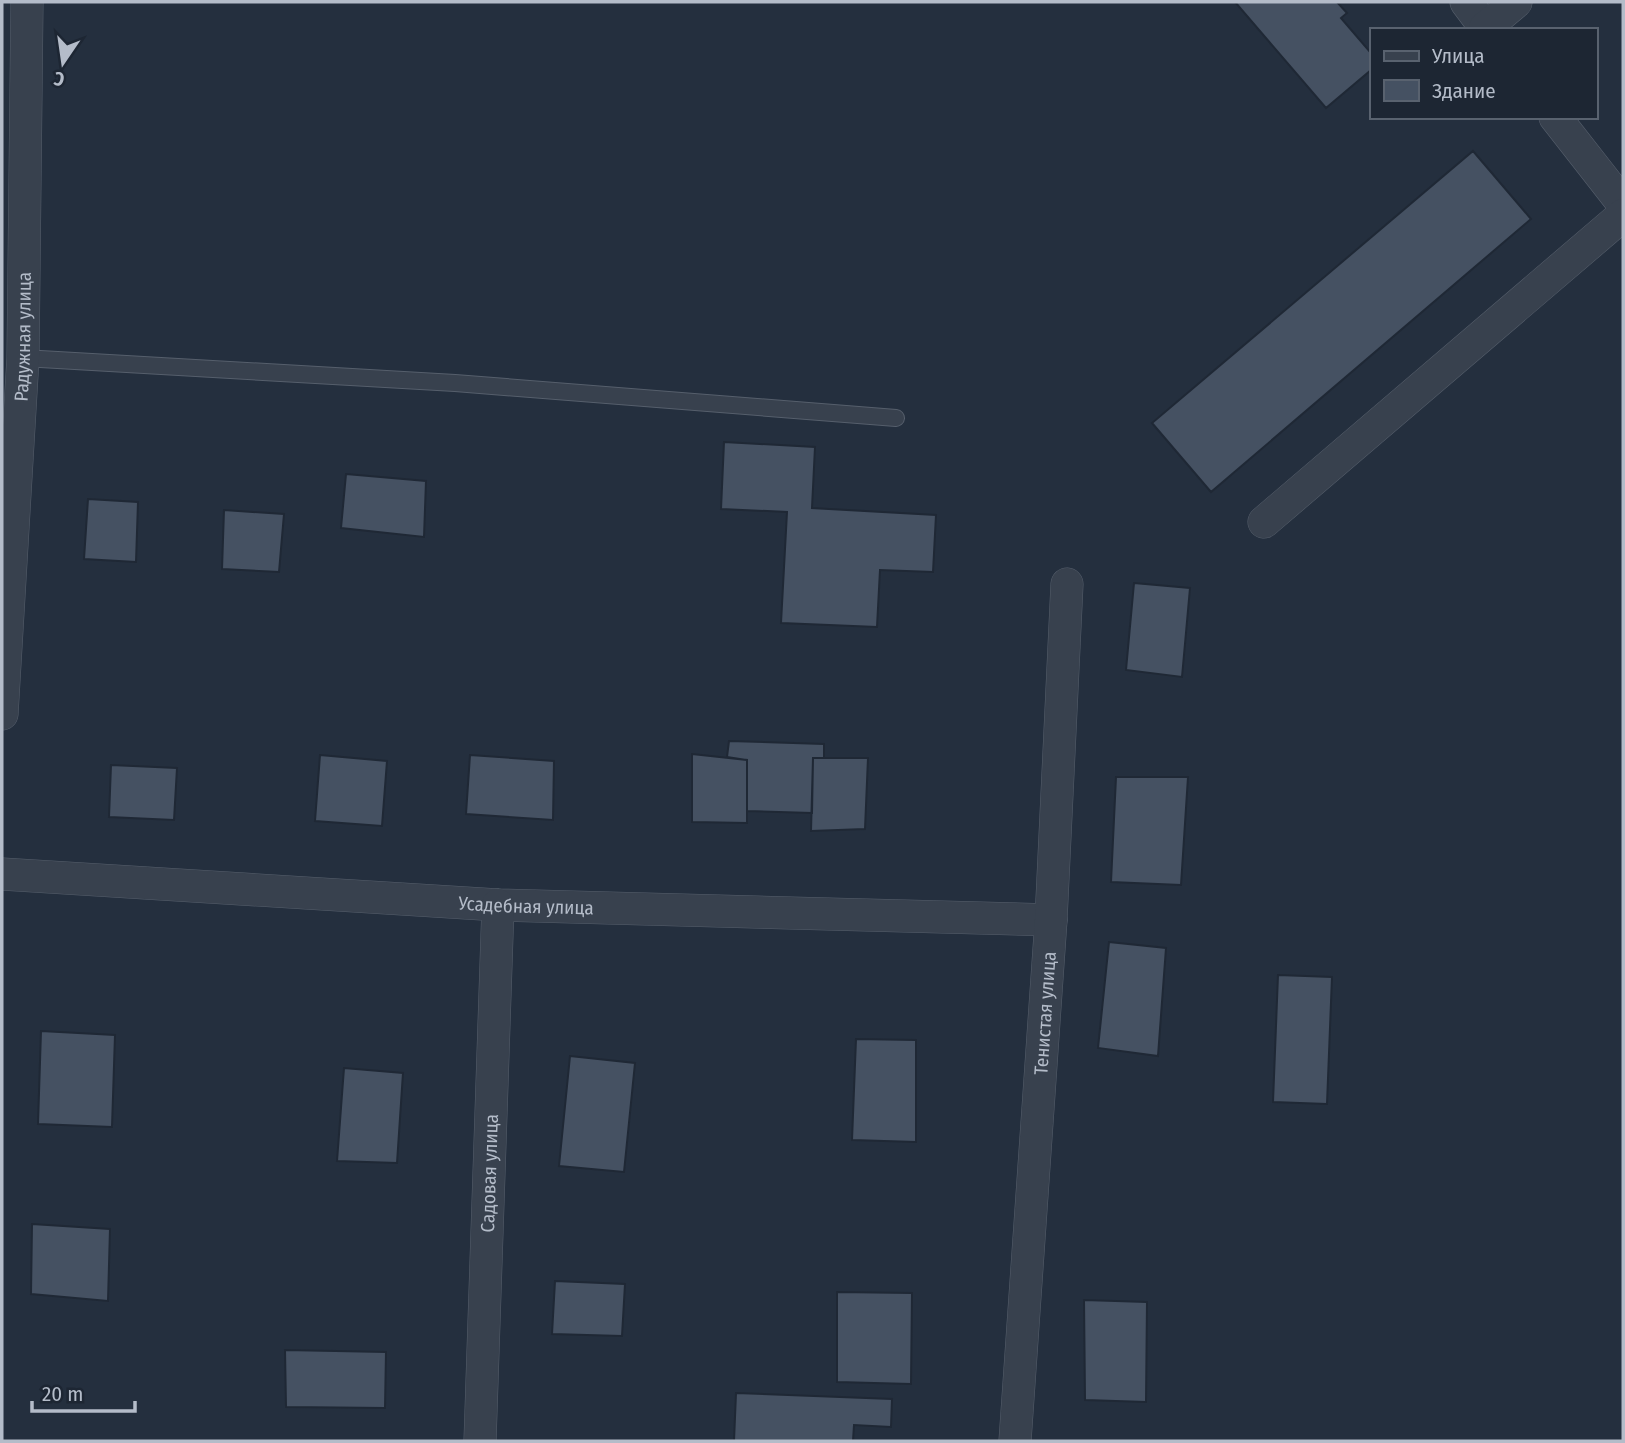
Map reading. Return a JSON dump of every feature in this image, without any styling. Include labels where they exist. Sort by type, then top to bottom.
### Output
[{"type":"street","name":"Радужная улица","points":[[2,714],[12,357],[27,2]]},
{"type":"street","points":[[1466,2],[1485,28]]},
{"type":"street","points":[[1487,28],[1516,2]]},
{"type":"street","points":[[1557,119],[1623,204]]},
{"type":"street","points":[[1264,522],[1623,215]]},
{"type":"street","name":"Тенистая улица","points":[[1015,1441],[1051,920],[1068,584]]},
{"type":"street","name":"Усадебная улица","points":[[2,874],[498,905],[1051,920]]},
{"type":"street","name":"Садовая улица","points":[[480,1441],[498,905]]},
{"type":"lane","points":[[12,357],[455,383],[896,418]]},
{"type":"building","points":[[1235,2],[1337,2],[1347,13],[1341,18],[1370,52],[1370,71],[1326,108]]},
{"type":"building","points":[[1473,151],[1531,219],[1211,492],[1152,423]]},
{"type":"building","points":[[724,442],[815,447],[812,508],[936,515],[933,572],[880,570],[877,627],[781,623],[787,512],[721,509]]},
{"type":"building","points":[[346,474],[426,481],[424,537],[341,528]]},
{"type":"building","points":[[88,499],[138,502],[136,562],[84,559]]},
{"type":"building","points":[[224,510],[284,514],[279,572],[222,569]]},
{"type":"building","points":[[1134,583],[1190,588],[1182,677],[1126,670]]},
{"type":"building","points":[[729,741],[824,744],[824,758],[813,758],[812,813],[747,811],[747,760],[727,757]]},
{"type":"building","points":[[692,754],[747,760],[747,823],[692,822]]},
{"type":"building","points":[[320,755],[387,761],[382,826],[315,821]]},
{"type":"building","points":[[470,755],[554,761],[553,820],[466,814]]},
{"type":"building","points":[[813,758],[868,758],[865,829],[811,831]]},
{"type":"building","points":[[111,765],[177,768],[174,820],[109,817]]},
{"type":"building","points":[[1116,777],[1188,777],[1181,885],[1111,882]]},
{"type":"building","points":[[1109,942],[1166,948],[1158,1056],[1098,1048]]},
{"type":"building","points":[[1278,975],[1332,977],[1327,1104],[1273,1102]]},
{"type":"building","points":[[41,1031],[115,1035],[112,1127],[38,1124]]},
{"type":"building","points":[[856,1039],[916,1040],[916,1142],[852,1140]]},
{"type":"building","points":[[570,1056],[635,1063],[624,1172],[559,1166]]},
{"type":"building","points":[[344,1068],[403,1073],[397,1163],[337,1161]]},
{"type":"building","points":[[32,1224],[110,1229],[108,1301],[31,1294]]},
{"type":"building","points":[[555,1281],[625,1284],[622,1336],[552,1334]]},
{"type":"building","points":[[837,1292],[912,1293],[911,1384],[837,1382]]},
{"type":"building","points":[[1084,1300],[1147,1302],[1146,1402],[1085,1400]]},
{"type":"building","points":[[285,1350],[386,1352],[385,1408],[286,1407]]},
{"type":"building","points":[[736,1393],[892,1399],[891,1427],[854,1425],[853,1441],[734,1441]]}]
